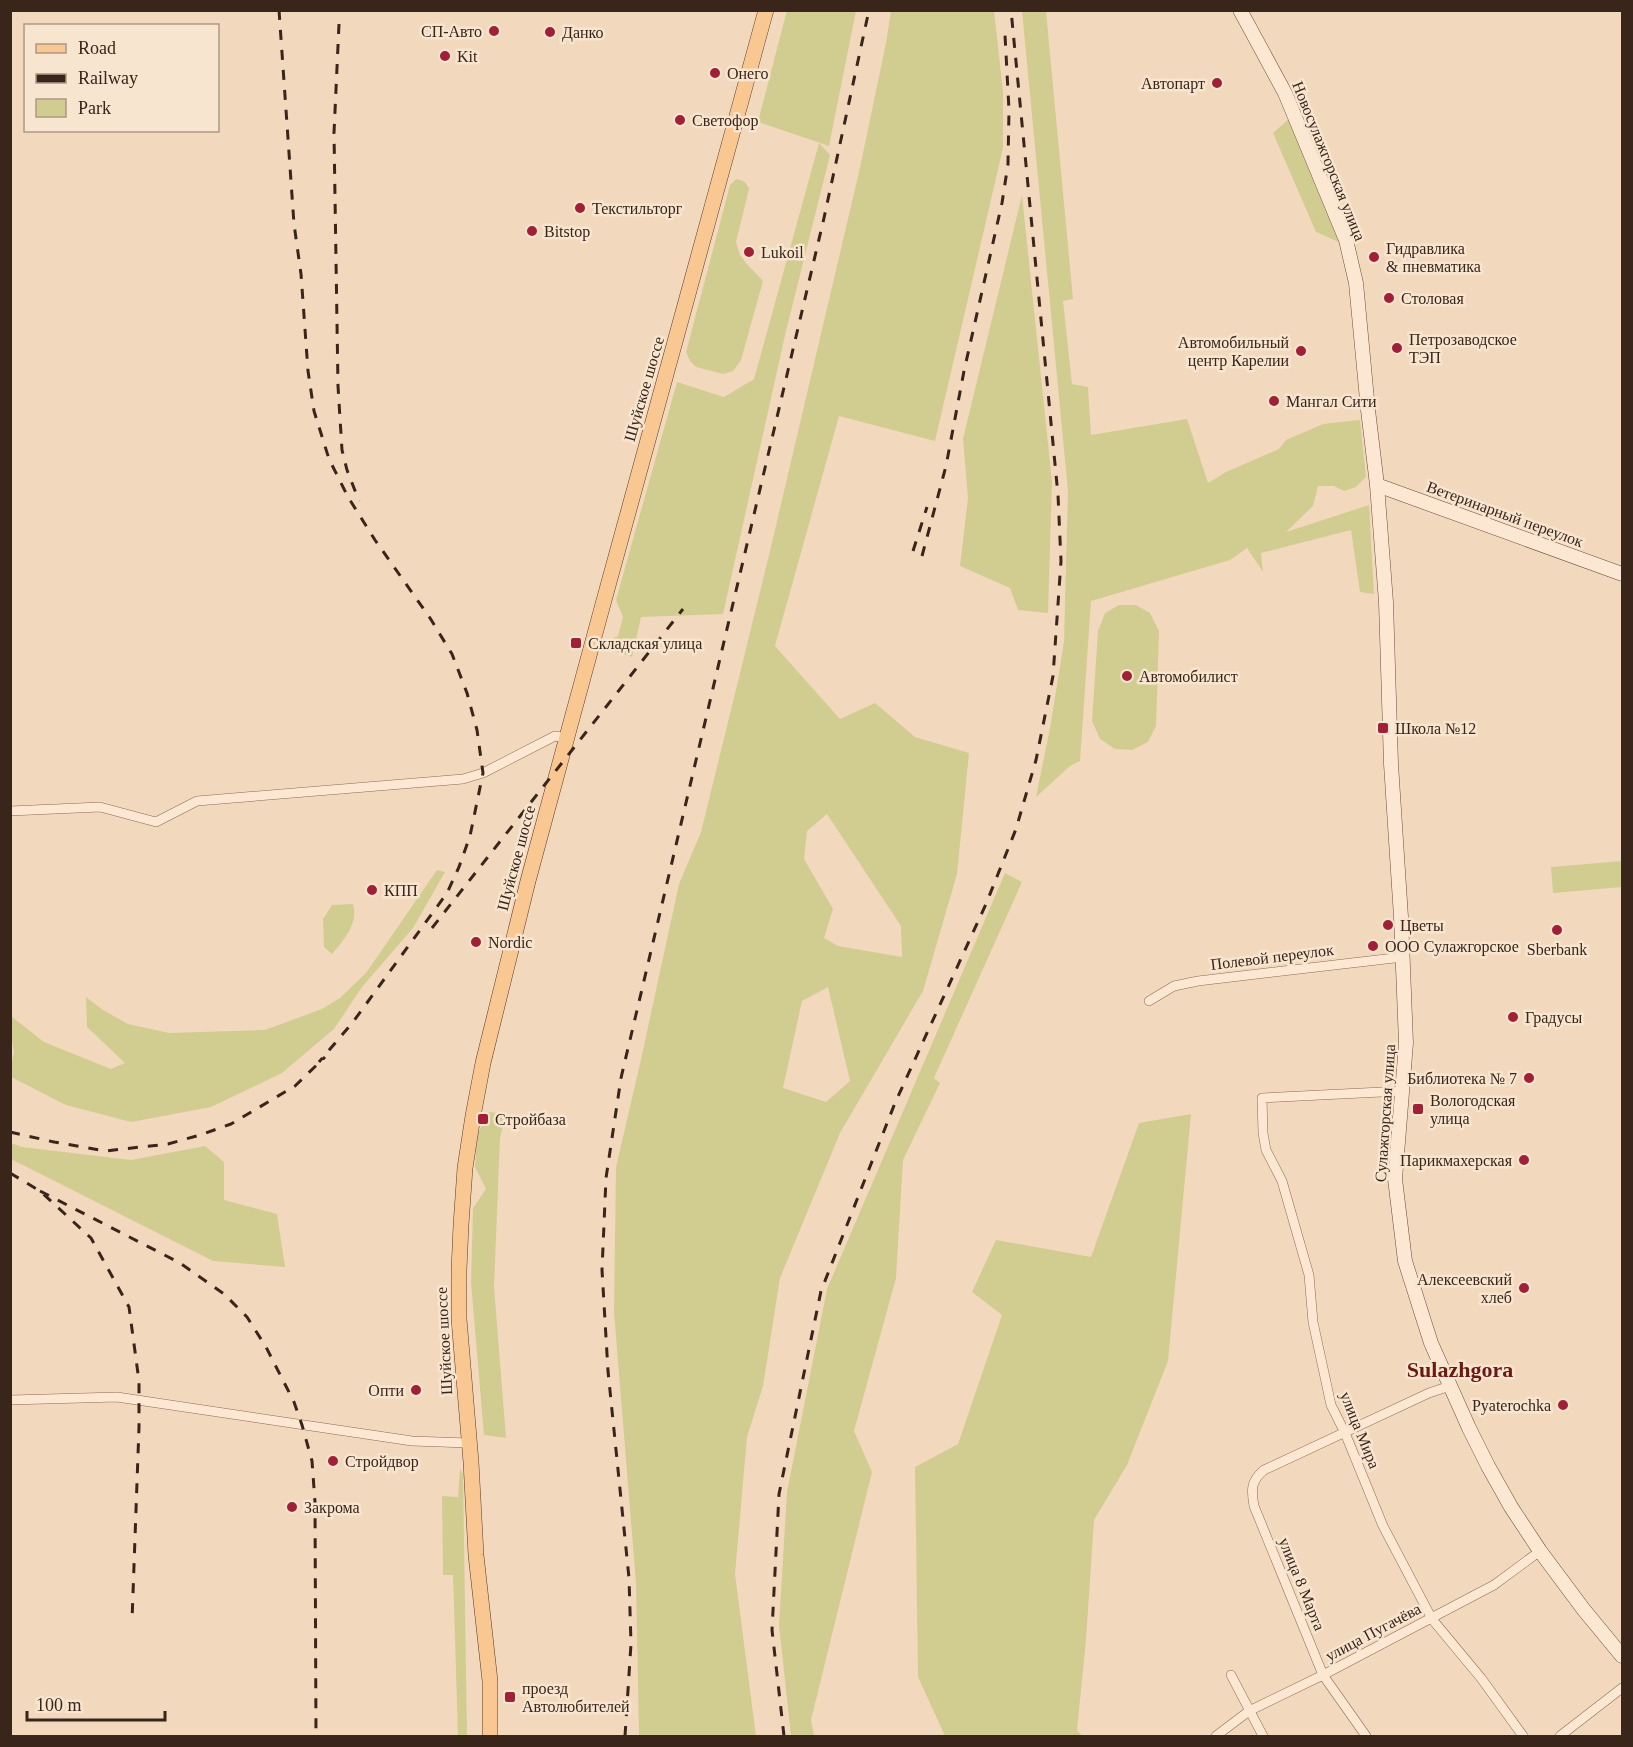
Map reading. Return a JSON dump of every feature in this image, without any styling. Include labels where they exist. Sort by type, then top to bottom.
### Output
[{"type":"main road","name":"Шуйское шоссе","points":[[490,1737],[490,1681],[476,1555],[459,1318],[459,1270],[465,1168],[473,1116],[483,1064],[514,938],[766,10]]},
{"type":"main road","name":"Новосулажгорская улица","points":[[1240,10],[1285,93],[1346,240],[1356,283],[1377,484],[1386,619]]},
{"type":"main road","name":"Ветеринарный переулок","points":[[1377,484],[1623,574]]},
{"type":"main road","name":"Сулажгорская улица","points":[[1386,619],[1391,764],[1406,1043],[1395,1179],[1405,1261],[1431,1343],[1488,1466],[1540,1551],[1584,1610],[1623,1656]]},
{"type":"street","points":[[10,811],[100,807],[156,822],[196,801],[464,779],[483,773],[555,736],[567,738]]},
{"type":"street","name":"Полевой переулок","points":[[1149,1001],[1174,986],[1198,981],[1403,957]]},
{"type":"street","name":"улица Мира","points":[[1401,1091],[1262,1098],[1266,1150],[1282,1180],[1308,1275],[1313,1322],[1331,1405],[1345,1433],[1383,1526],[1432,1619],[1481,1678],[1523,1737]]},
{"type":"street","points":[[1345,1433],[1420,1397],[1450,1386]]},
{"type":"street","points":[[10,1400],[117,1397],[412,1441],[468,1443]]},
{"type":"street","name":"улица 8 Марта","points":[[1345,1433],[1264,1470],[1256,1478],[1252,1494],[1254,1506],[1323,1675],[1366,1737]]},
{"type":"street","name":"улица Пугачёва","points":[[1217,1736],[1249,1711],[1432,1619],[1494,1585],[1540,1551]]},
{"type":"street","points":[[1231,1675],[1263,1737]]},
{"type":"street","points":[[1560,1737],[1623,1688]]},
{"type":"green space","points":[[787,10],[856,11],[829,146],[758,122]]},
{"type":"green space","points":[[891,11],[994,11],[1003,91],[1003,148],[935,441],[839,416],[775,646],[840,719],[875,703],[915,737],[969,753],[957,874],[923,991],[840,1133],[780,1278],[763,1386],[747,1437],[735,1574],[756,1736],[639,1736],[636,1583],[614,1312],[616,1167],[679,884],[701,832],[770,551],[859,172]],"holes":[[[827,814],[901,926],[902,957],[838,946],[824,938],[833,909],[804,859],[807,831]],[[828,987],[850,1081],[826,1102],[783,1088],[802,1001]]]},
{"type":"green space","points":[[1022,11],[1046,11],[1073,299],[1063,301],[1072,384],[1088,387],[1091,435],[1187,419],[1208,483],[1226,472],[1279,449],[1286,440],[1323,424],[1360,420],[1366,477],[1356,487],[1344,491],[1334,486],[1318,486],[1313,506],[1286,532],[1369,505],[1374,594],[1360,592],[1351,530],[1261,553],[1263,572],[1247,548],[1230,560],[1091,601],[1080,761],[1070,766],[1036,797],[1064,642],[1068,491]]},
{"type":"green space","points":[[1290,118],[1341,243],[1316,232],[1273,133]]},
{"type":"green space","points":[[819,143],[830,155],[786,331],[723,614],[641,617],[632,657],[602,647],[603,644],[618,636],[623,617],[616,600],[677,382],[724,397],[754,379]]},
{"type":"green space","points":[[736,179],[744,182],[749,189],[736,242],[740,255],[763,281],[741,360],[733,371],[723,374],[696,367],[686,352],[730,185]]},
{"type":"green space","points":[[1022,195],[1052,482],[1048,613],[1018,610],[1010,588],[960,566],[968,498],[963,439]]},
{"type":"green space","name":"Автомобилист","points":[[1119,605],[1136,605],[1150,613],[1159,631],[1156,726],[1148,742],[1132,750],[1115,749],[1100,739],[1092,721],[1098,631],[1105,613]]},
{"type":"green space","points":[[1622,861],[1622,887],[1553,893],[1551,867]]},
{"type":"green space","points":[[437,870],[445,872],[413,928],[362,987],[334,1029],[282,1073],[211,1107],[131,1122],[66,1105],[11,1077],[14,1052],[11,1016],[44,1042],[111,1069],[125,1063],[87,1027],[86,997],[128,1024],[169,1033],[265,1030],[322,1009],[340,998],[366,973]]},
{"type":"green space","points":[[1005,873],[1022,882],[934,1078],[940,1083],[903,1160],[896,1278],[854,1431],[872,1472],[811,1720],[814,1736],[791,1736],[779,1625],[787,1492],[827,1289]]},
{"type":"green space","points":[[353,904],[352,924],[346,937],[332,954],[324,947],[323,919],[332,905]]},
{"type":"green space","points":[[488,1112],[506,1114],[500,1138],[494,1287],[506,1438],[484,1435],[471,1283],[473,1208],[486,1189],[475,1167],[477,1135]]},
{"type":"green space","points":[[1191,1114],[1168,1361],[1127,1465],[1094,1520],[1077,1730],[1082,1736],[945,1736],[918,1677],[915,1467],[958,1444],[1002,1315],[972,1292],[996,1240],[1091,1257],[1139,1123]]},
{"type":"green space","points":[[11,1143],[22,1147],[131,1160],[205,1146],[224,1162],[224,1200],[277,1214],[285,1267],[213,1261],[11,1159]]},
{"type":"green space","points":[[460,1469],[463,1474],[467,1736],[458,1736],[453,1575],[443,1575],[442,1496],[458,1497]]},
{"type":"railway","points":[[279,10],[294,224],[314,411],[329,459],[348,497],[452,654],[467,693],[477,730],[483,773],[470,836],[447,893],[353,1022],[319,1062]]},
{"type":"railway","points":[[625,1736],[631,1644],[629,1578],[608,1371],[602,1270],[606,1178],[621,1078],[824,218],[869,10]]},
{"type":"railway","points":[[784,1736],[772,1630],[779,1494],[821,1291],[895,1103],[986,904],[1016,829],[1036,760],[1053,676],[1061,561],[1058,495],[1011,10]]},
{"type":"railway","points":[[339,24],[334,133],[338,386],[342,450],[359,501]]},
{"type":"railway","points":[[922,556],[946,466],[964,371],[1002,203],[1008,164],[1009,110],[1005,35]]},
{"type":"railway","points":[[913,551],[927,507]]},
{"type":"railway","points":[[432,928],[683,609]]},
{"type":"railway","points":[[10,1132],[105,1151],[168,1144],[231,1124],[295,1086],[325,1057]]},
{"type":"railway","points":[[10,1173],[40,1191],[91,1238],[129,1307],[139,1381],[132,1621]]},
{"type":"railway","points":[[40,1191],[180,1263],[224,1294],[247,1317],[266,1347],[294,1402],[312,1461],[315,1502],[316,1736]]},
{"type":"place","name":"СП-Авто","points":[[494,31]]},
{"type":"place","name":"Данко","points":[[550,32]]},
{"type":"place","name":"Kit","points":[[445,56]]},
{"type":"place","name":"Онего","points":[[715,73]]},
{"type":"place","name":"Автопарт","points":[[1217,83]]},
{"type":"place","name":"Светофор","points":[[680,120]]},
{"type":"place","name":"Текстильторг","points":[[580,208]]},
{"type":"place","name":"Bitstop","points":[[532,231]]},
{"type":"place","name":"Lukoil","points":[[749,252]]},
{"type":"place","name":"Гидравлика & пневматика","points":[[1374,257]]},
{"type":"place","name":"Столовая","points":[[1389,298]]},
{"type":"place","name":"Петрозаводское ТЭП","points":[[1397,348]]},
{"type":"place","name":"Автомобильный центр Карелии","points":[[1301,351]]},
{"type":"place","name":"Мангал Сити","points":[[1274,401]]},
{"type":"place","name":"Складская улица","points":[[576,643]]},
{"type":"place","name":"Автомобилист","points":[[1127,676]]},
{"type":"place","name":"Школа №12","points":[[1383,728]]},
{"type":"place","name":"КПП","points":[[372,890]]},
{"type":"place","name":"Цветы","points":[[1388,925]]},
{"type":"place","name":"Sberbank","points":[[1557,930]]},
{"type":"place","name":"Nordic","points":[[476,942]]},
{"type":"place","name":"ООО Сулажгорское","points":[[1373,946]]},
{"type":"place","name":"Градусы","points":[[1513,1017]]},
{"type":"place","name":"Библиотека № 7","points":[[1529,1078]]},
{"type":"place","name":"Вологодская улица","points":[[1418,1109]]},
{"type":"place","name":"Стройбаза","points":[[483,1119]]},
{"type":"place","name":"Парикмахерская","points":[[1524,1160]]},
{"type":"place","name":"Алексеевский хлеб","points":[[1524,1288]]},
{"type":"place","name":"Опти","points":[[416,1390]]},
{"type":"place","name":"Pyaterochka","points":[[1563,1405]]},
{"type":"place","name":"Стройдвор","points":[[333,1461]]},
{"type":"place","name":"Закрома","points":[[292,1507]]},
{"type":"place","name":"проезд Автолюбителей","points":[[510,1697]]},
{"type":"district","name":"Sulazhgora","points":[[1460,1369]]}]
